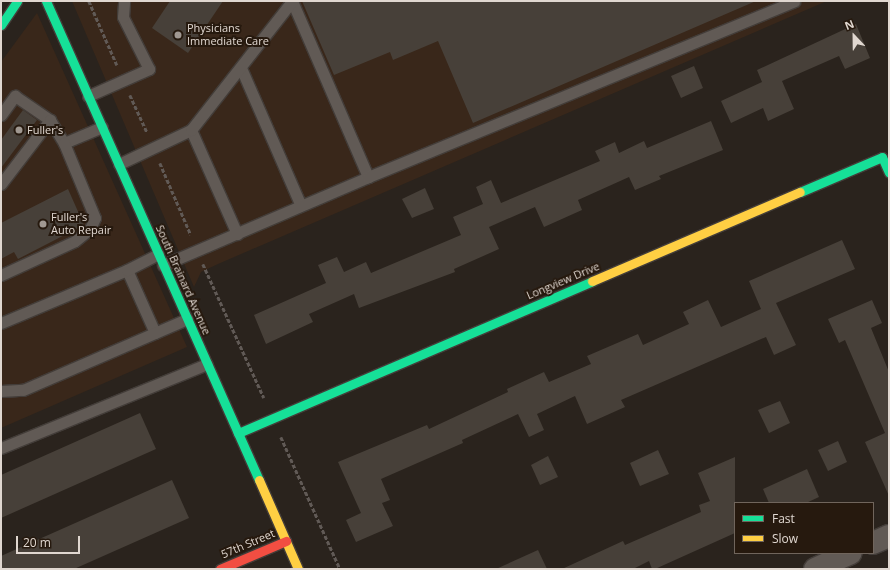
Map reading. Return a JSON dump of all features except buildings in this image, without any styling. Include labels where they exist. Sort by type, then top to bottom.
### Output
[{"type":"street","points":[[1,25],[17,1]]},
{"type":"street","name":"South Brainard Avenue","points":[[46,1],[298,569]]},
{"type":"street","name":"Longview Drive","points":[[238,433],[882,157],[889,173]]},
{"type":"street","points":[[874,543],[889,536]]},
{"type":"street","name":"57th Street","points":[[220,569],[286,541]]},
{"type":"street","points":[[815,569],[849,554]]},
{"type":"lane","points":[[88,96],[149,69],[123,18],[124,1]]},
{"type":"lane","points":[[119,164],[153,146],[191,130],[292,1],[368,177]]},
{"type":"lane","points":[[163,265],[368,177],[794,1]]},
{"type":"lane","points":[[241,68],[301,206]]},
{"type":"lane","points":[[1,115],[15,96],[50,120],[64,143],[95,218],[90,229],[75,241],[1,275]]},
{"type":"lane","points":[[1,184],[50,120]]},
{"type":"lane","points":[[64,143],[102,127]]},
{"type":"lane","points":[[191,130],[237,234]]},
{"type":"lane","points":[[1,323],[127,270],[158,254]]},
{"type":"lane","points":[[127,270],[155,333]]},
{"type":"lane","points":[[1,391],[23,390],[188,319]]},
{"type":"lane","points":[[1,448],[207,364]]},
{"type":"path","points":[[89,1],[198,251],[340,569]]},
{"type":"shaded area","points":[[72,1],[827,1],[218,264],[201,272],[194,287]]},
{"type":"shaded area","points":[[37,13],[187,347],[1,428],[1,62]]},
{"type":"traffic: fast","points":[[1,25],[17,1]]},
{"type":"traffic: fast","points":[[46,1],[259,480]]},
{"type":"traffic: fast","points":[[800,192],[882,157],[889,173]]},
{"type":"traffic: fast","points":[[238,433],[592,281]]},
{"type":"traffic: slow","points":[[592,281],[800,192]]},
{"type":"traffic: slow","points":[[259,480],[298,569]]},
{"type":"traffic: jam","points":[[220,569],[286,541]]},
{"type":"place","name":"Physicians Immediate Care","points":[[178,35]]},
{"type":"place","name":"Fuller's","points":[[19,130]]},
{"type":"place","name":"Fuller's Auto Repair","points":[[43,224]]}]
